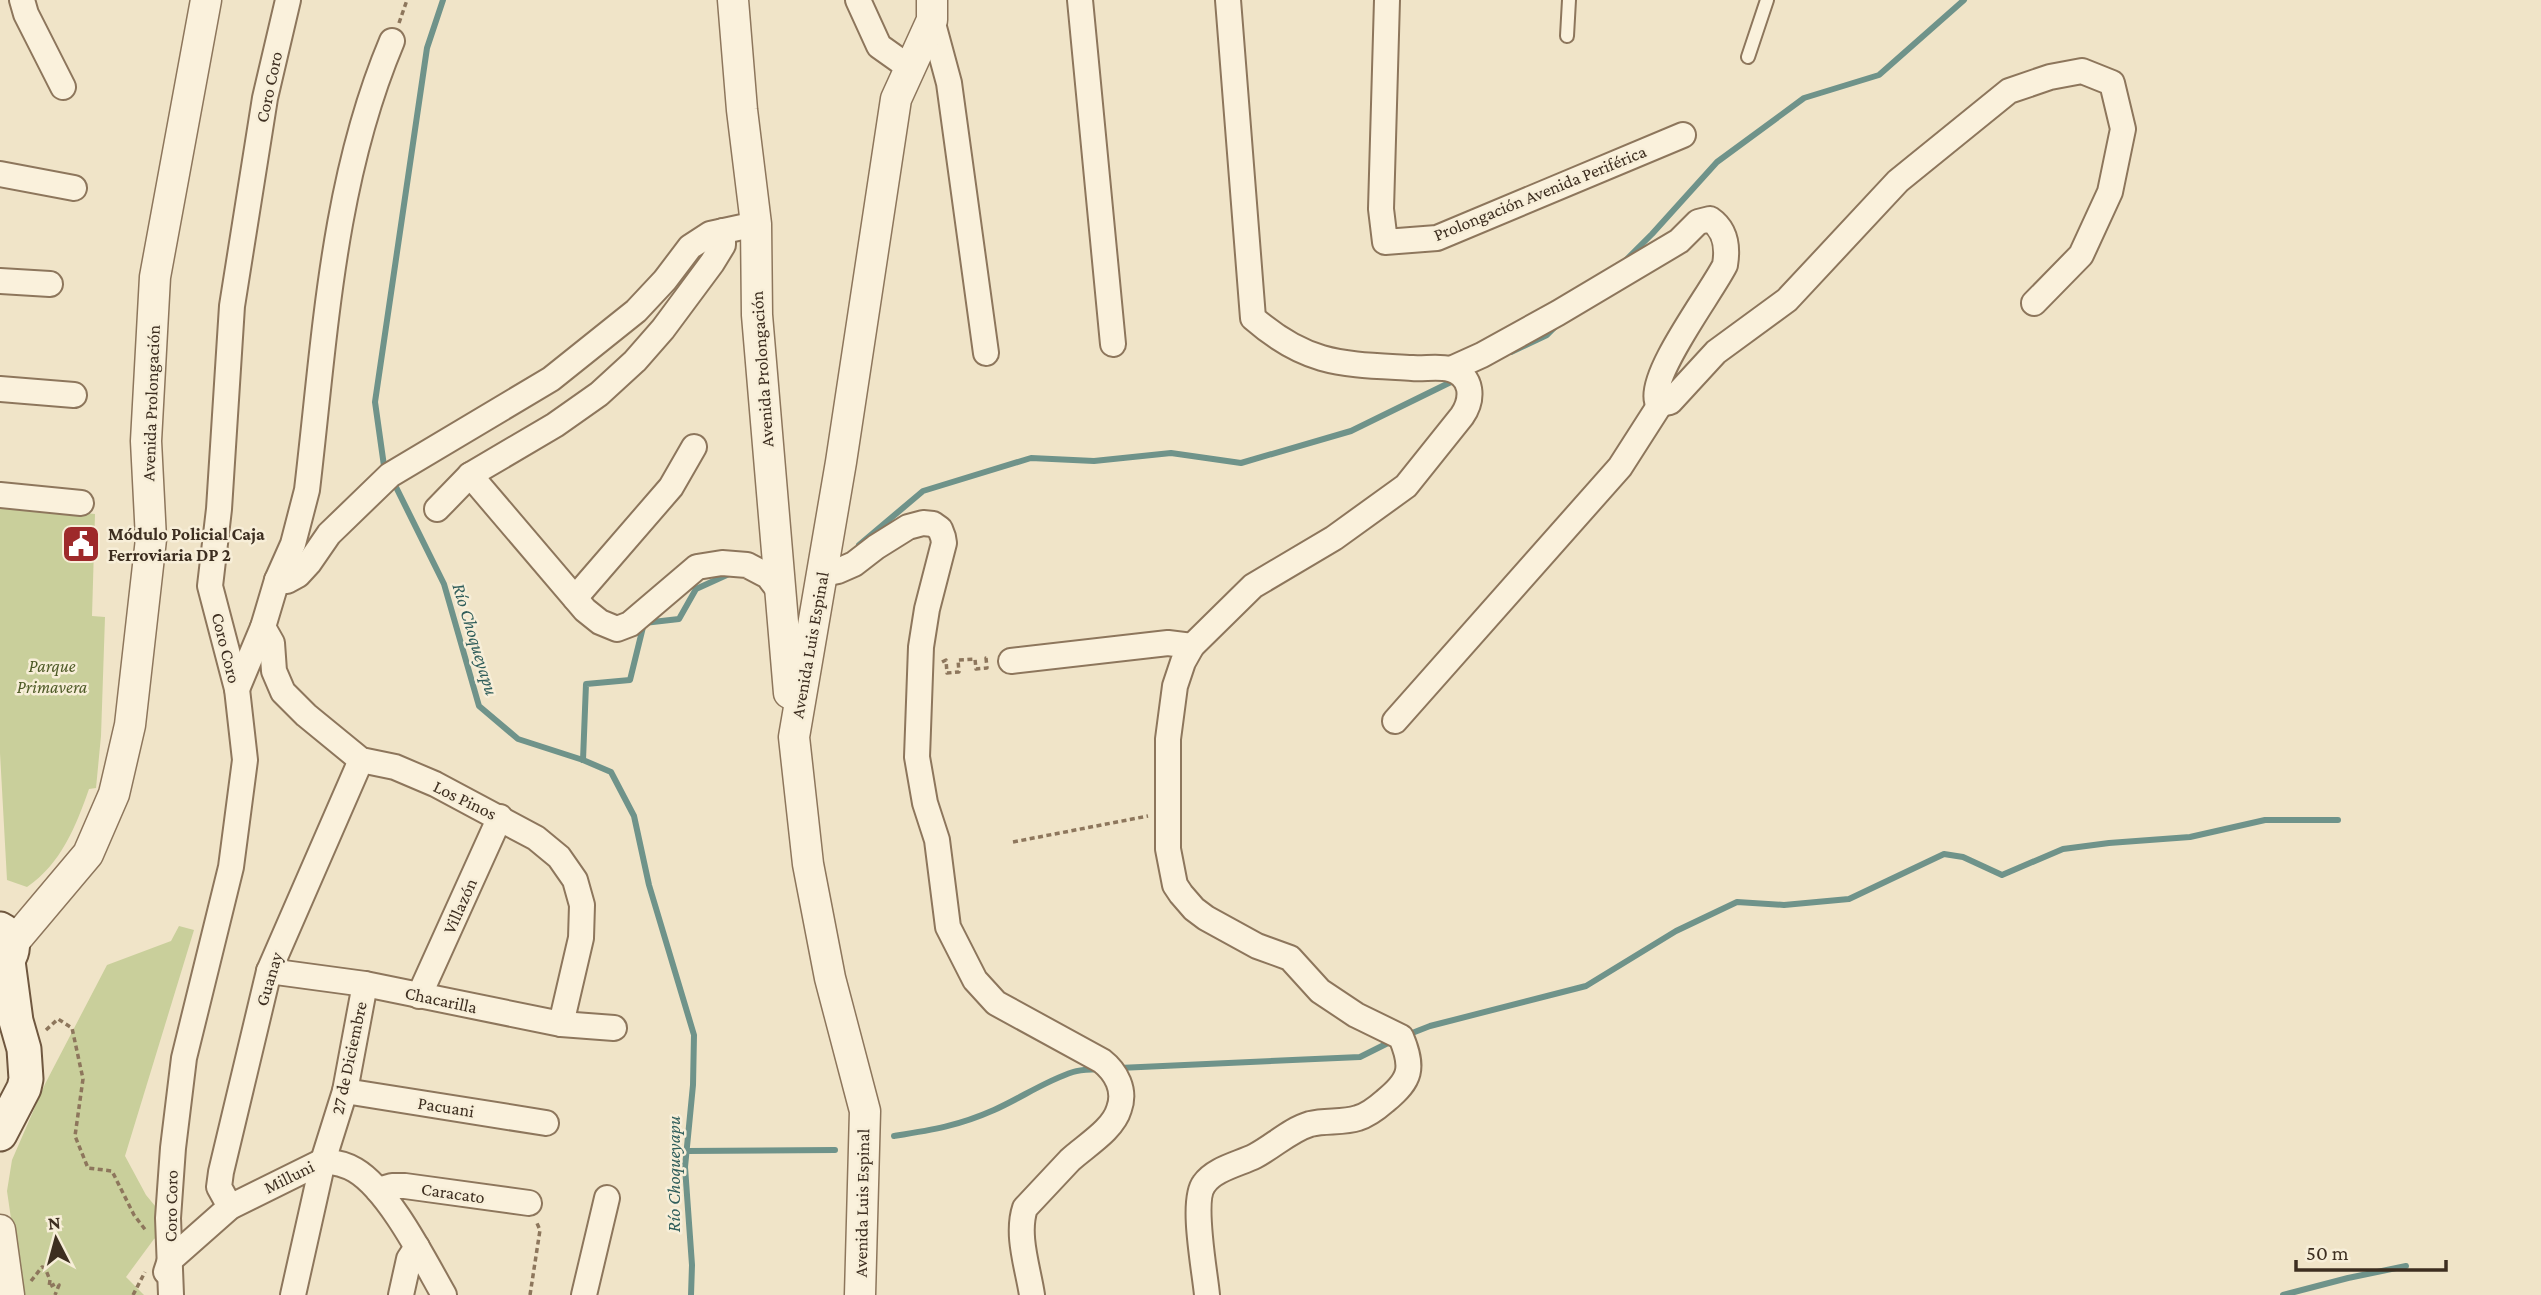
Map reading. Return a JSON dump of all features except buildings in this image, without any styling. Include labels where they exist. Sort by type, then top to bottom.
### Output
[{"type":"main road","points":[[0,1134],[24,1088],[26,1068],[13,1022],[4,940]]},
{"type":"street","points":[[22,0],[26,14],[62,87]]},
{"type":"street","name":"Avenida Prolongación","points":[[4,940],[88,854],[114,794],[130,725],[151,539],[146,441],[155,277],[206,0]]},
{"type":"street","name":"Coro Coro","points":[[171,1295],[168,1218],[184,1058],[231,867],[245,760],[237,690],[210,586],[219,509],[232,306],[265,98],[288,0]]},
{"type":"street","name":"Avenida Prolongación","points":[[733,0],[742,110],[756,223],[757,315],[794,737]]},
{"type":"street","points":[[858,0],[879,46],[910,68]]},
{"type":"street","points":[[1080,0],[1113,344]]},
{"type":"street","points":[[1227,0],[1253,318],[1280,341],[1305,354],[1329,361],[1451,369],[1558,313],[1679,241],[1698,222],[1710,219],[1725,239],[1725,265],[1671,353],[1657,387],[1656,397],[1661,403]]},
{"type":"street","name":"Prolongación Avenida Periférica","points":[[1387,0],[1381,209],[1385,242],[1437,238],[1683,135]]},
{"type":"street","points":[[932,10],[949,83],[986,353]]},
{"type":"street","name":"Avenida Luis Espinal","points":[[860,1295],[864,1111],[830,978],[808,864],[794,737],[805,661],[823,574],[896,99],[932,10]]},
{"type":"street","points":[[237,690],[293,544],[307,490],[331,275],[345,190],[365,112],[392,41]]},
{"type":"street","points":[[1661,403],[1670,402],[1716,352],[1787,300],[1898,181],[1940,146],[2010,92],[2050,77],[2082,71],[2112,83],[2123,129],[2110,192],[2081,255],[2034,303]]},
{"type":"street","points":[[0,174],[74,188]]},
{"type":"street","points":[[277,580],[287,581],[298,575],[330,534],[390,475],[551,379],[636,311],[665,280],[690,247],[710,234],[756,223]]},
{"type":"street","points":[[437,509],[470,475],[555,425],[599,394],[635,361],[663,329],[712,263],[723,245],[723,231]]},
{"type":"street","points":[[0,281],[50,284]]},
{"type":"street","points":[[1207,1295],[1197,1200],[1204,1184],[1212,1176],[1256,1155],[1296,1130],[1311,1124],[1347,1121],[1369,1114],[1401,1088],[1409,1069],[1407,1052],[1401,1037],[1356,1015],[1320,991],[1290,958],[1257,946],[1194,909],[1175,885],[1170,869],[1167,813],[1168,739],[1175,687],[1183,662],[1192,646],[1253,586],[1334,538],[1406,486],[1469,405],[1471,392],[1467,382],[1451,369]]},
{"type":"street","points":[[0,389],[74,395]]},
{"type":"street","points":[[1395,721],[1620,467],[1661,403]]},
{"type":"street","points":[[575,598],[671,487],[694,447]]},
{"type":"street","points":[[470,475],[575,598],[600,622],[617,629],[630,624],[696,567],[722,563],[747,565],[768,576],[780,592]]},
{"type":"street","points":[[0,495],[81,503]]},
{"type":"street","points":[[823,574],[854,564],[908,527],[923,523],[933,524],[940,529],[944,543],[927,609],[921,647],[917,757],[925,803],[937,840],[948,927],[975,980],[985,993],[996,1003],[1102,1061],[1111,1068],[1119,1083],[1122,1096],[1119,1110],[1112,1122],[1025,1208],[1021,1218],[1021,1232],[1032,1295]]},
{"type":"street","name":"Los Pinos","points":[[263,627],[272,643],[274,671],[283,692],[306,715],[361,760],[395,768],[500,817],[536,838],[559,857],[575,880],[582,905],[581,938],[561,1024]]},
{"type":"street","points":[[1011,661],[1168,643],[1192,646]]},
{"type":"street","name":"Guanay","points":[[230,1207],[219,1187],[221,1172],[269,971],[361,760]]},
{"type":"street","name":"Villazón","points":[[419,996],[500,817]]},
{"type":"street","name":"Chacarilla","points":[[269,971],[365,984],[561,1024],[614,1028]]},
{"type":"street","name":"27 de Diciembre","points":[[293,1295],[323,1161],[345,1091],[365,984]]},
{"type":"street","name":"Pacuani","points":[[345,1091],[546,1124]]},
{"type":"street","name":"Milluni","points":[[158,1295],[170,1260],[230,1207],[323,1161],[338,1162],[356,1170],[378,1190],[417,1247],[443,1295]]},
{"type":"street","name":"Caracato","points":[[378,1190],[405,1186],[529,1203]]},
{"type":"street","points":[[584,1295],[607,1198]]},
{"type":"street","points":[[0,1230],[18,1291]]},
{"type":"street","points":[[401,1295],[409,1259],[417,1247]]},
{"type":"lane","points":[[1567,36],[1569,0]]},
{"type":"lane","points":[[1748,57],[1767,0]]},
{"type":"path","points":[[938,674],[942,661],[946,660],[947,673],[959,672],[958,660],[975,659],[976,668],[986,667],[986,658],[996,657],[999,666],[1011,661]]},
{"type":"path","points":[[1013,842],[1167,813]]},
{"type":"path","points":[[13,1022],[58,1019],[72,1028],[83,1079],[75,1136],[88,1168],[112,1171],[134,1215],[170,1260]]},
{"type":"path","points":[[529,1203],[540,1230],[530,1295]]},
{"type":"path","points":[[18,1291],[44,1268],[50,1280],[49,1287],[55,1283],[59,1285],[55,1295]]},
{"type":"green space","name":"Parque Primavera","points":[[0,505],[95,514],[92,616],[105,617],[101,736],[96,788],[89,789],[73,830],[58,856],[39,878],[27,887],[7,880],[0,753]]},
{"type":"green space","points":[[179,926],[194,930],[125,1156],[146,1195],[174,1229],[154,1239],[126,1277],[144,1295],[22,1295],[7,1191],[12,1160],[45,1084],[107,965],[171,941]]},
{"type":"waterway","name":"Río Choqueyapu","points":[[387,470],[384,466],[375,402],[427,48],[443,0]]},
{"type":"waterway","points":[[1625,261],[1717,162],[1804,98],[1879,75],[1964,0]]},
{"type":"waterway","points":[[1511,352],[1547,335],[1556,326]]},
{"type":"waterway","points":[[859,545],[923,491],[1031,458],[1094,461],[1171,453],[1241,463],[1351,431],[1455,380]]},
{"type":"waterway","name":"Río Choqueyapu","points":[[392,479],[444,584],[479,706],[518,739],[611,772],[634,816],[649,885],[694,1035],[693,1085],[685,1167],[692,1265],[691,1295]]},
{"type":"waterway","points":[[583,760],[586,684],[630,680],[644,623],[679,619],[696,589],[729,574]]},
{"type":"waterway","points":[[1407,1035],[1430,1026],[1586,986],[1676,931],[1737,902],[1784,905],[1849,899],[1944,854],[1963,857],[2002,875],[2063,849],[2190,837],[2265,820],[2338,820]]},
{"type":"waterway","points":[[1119,1068],[1360,1057],[1394,1040]]},
{"type":"waterway","points":[[894,1136],[957,1124],[994,1110],[1063,1076],[1080,1070],[1101,1069]]},
{"type":"waterway","points":[[687,1151],[835,1150]]},
{"type":"waterway","points":[[2283,1295],[2406,1266]]},
{"type":"place","name":"Módulo Policial Caja Ferroviaria DP 2","points":[[81,544]]}]
